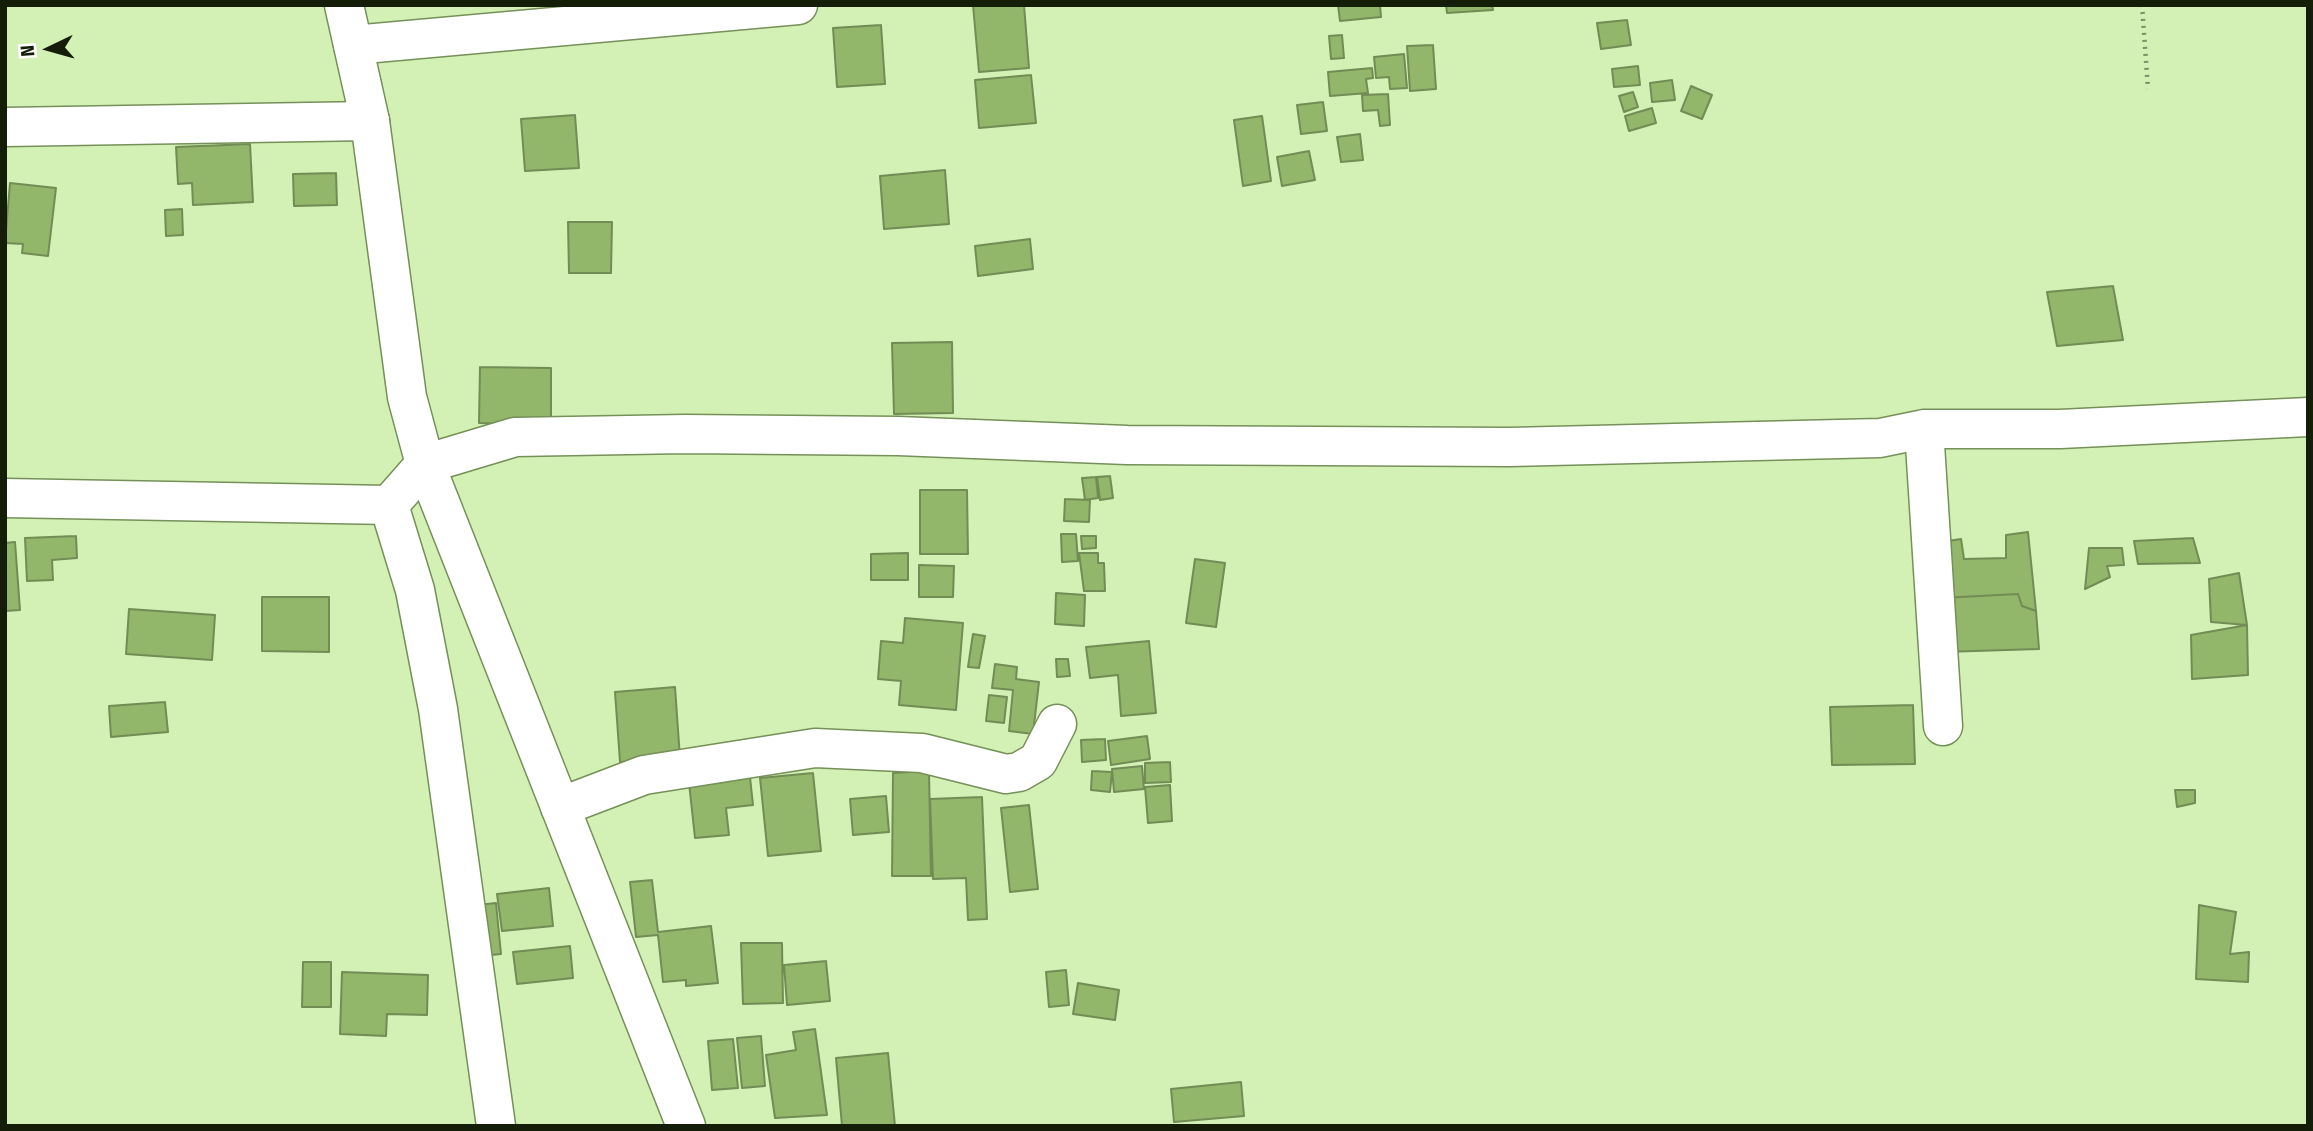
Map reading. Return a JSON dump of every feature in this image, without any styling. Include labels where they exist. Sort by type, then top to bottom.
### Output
[{"type":"street","points":[[344,5],[370,121],[407,397],[425,464],[685,1126]]},
{"type":"street","points":[[353,44],[798,5]]},
{"type":"street","points":[[5,127],[370,121]]},
{"type":"street","points":[[5,498],[389,505],[425,464],[514,437],[528,436],[885,435],[1127,445],[1510,447],[1880,438],[1924,429],[2060,429],[2308,417]]},
{"type":"street","points":[[1924,429],[1943,726]]},
{"type":"street","points":[[389,505],[415,590],[438,709],[496,1126]]},
{"type":"street","points":[[560,807],[644,775],[815,748],[922,753],[1006,774],[1019,772],[1038,761],[1057,724]]},
{"type":"path","points":[[2142,5],[2148,89]]},
{"type":"building","points":[[973,5],[1024,5],[1029,68],[979,72]]},
{"type":"building","points":[[1338,5],[1380,5],[1381,17],[1340,21]]},
{"type":"building","points":[[1446,5],[1492,5],[1493,10],[1447,13]]},
{"type":"building","points":[[1627,20],[1631,45],[1601,49],[1597,23]]},
{"type":"building","points":[[881,25],[885,84],[837,87],[833,28]]},
{"type":"building","points":[[1342,35],[1344,58],[1331,59],[1329,36]]},
{"type":"building","points":[[1433,45],[1436,89],[1410,91],[1407,46]]},
{"type":"building","points":[[1404,54],[1407,88],[1390,89],[1389,77],[1376,78],[1374,57]]},
{"type":"building","points":[[1638,66],[1640,85],[1614,87],[1612,69]]},
{"type":"building","points":[[1372,68],[1373,78],[1366,79],[1368,93],[1330,96],[1328,72]]},
{"type":"building","points":[[1031,75],[1036,123],[979,128],[975,80]]},
{"type":"building","points":[[1672,80],[1675,100],[1652,102],[1650,83]]},
{"type":"building","points":[[1691,86],[1712,95],[1702,119],[1681,111]]},
{"type":"building","points":[[1633,92],[1638,107],[1624,112],[1619,96]]},
{"type":"building","points":[[1388,94],[1390,125],[1380,126],[1378,110],[1363,111],[1362,95]]},
{"type":"building","points":[[1323,102],[1327,131],[1301,134],[1297,105]]},
{"type":"building","points":[[1652,108],[1656,123],[1629,131],[1625,116]]},
{"type":"building","points":[[575,115],[579,168],[525,171],[521,119]]},
{"type":"building","points":[[1262,116],[1271,181],[1243,186],[1234,120]]},
{"type":"building","points":[[1360,134],[1363,160],[1341,162],[1337,137]]},
{"type":"building","points":[[250,144],[253,202],[193,205],[192,183],[178,184],[176,147]]},
{"type":"building","points":[[1309,151],[1315,180],[1282,186],[1277,157]]},
{"type":"building","points":[[945,170],[949,224],[884,229],[880,176]]},
{"type":"building","points":[[336,173],[337,205],[294,206],[293,174]]},
{"type":"building","points":[[10,183],[56,188],[48,256],[22,253],[23,244],[5,243]]},
{"type":"building","points":[[182,209],[183,235],[166,236],[165,210]]},
{"type":"building","points":[[568,222],[612,222],[611,273],[569,273]]},
{"type":"building","points":[[1030,239],[1033,269],[978,276],[975,246]]},
{"type":"building","points":[[2113,286],[2123,340],[2057,346],[2047,292]]},
{"type":"building","points":[[952,342],[953,413],[894,414],[892,343]]},
{"type":"building","points":[[480,367],[551,368],[551,425],[479,423]]},
{"type":"building","points":[[1110,476],[1113,498],[1100,500],[1097,477]]},
{"type":"building","points":[[1096,477],[1098,498],[1085,500],[1082,478]]},
{"type":"building","points":[[920,490],[967,490],[968,554],[920,554]]},
{"type":"building","points":[[1065,499],[1090,500],[1089,522],[1064,521]]},
{"type":"building","points":[[2028,532],[2036,611],[2022,606],[2018,594],[1941,598],[1941,542],[1961,539],[1964,559],[2006,558],[2006,535]]},
{"type":"building","points":[[1061,534],[1076,534],[1078,561],[1062,562]]},
{"type":"building","points":[[76,536],[77,558],[52,560],[53,580],[27,581],[25,538]]},
{"type":"building","points":[[1081,536],[1096,536],[1096,548],[1082,549]]},
{"type":"building","points":[[2193,538],[2200,563],[2138,564],[2134,541]]},
{"type":"building","points":[[15,542],[20,610],[5,611],[5,543]]},
{"type":"building","points":[[2089,548],[2122,548],[2124,565],[2107,566],[2110,577],[2085,589]]},
{"type":"building","points":[[908,553],[908,580],[871,580],[871,554]]},
{"type":"building","points":[[1079,553],[1098,553],[1098,563],[1104,563],[1105,591],[1084,591]]},
{"type":"building","points":[[1195,559],[1225,563],[1216,627],[1186,623]]},
{"type":"building","points":[[919,565],[954,566],[953,597],[919,597]]},
{"type":"building","points":[[2239,573],[2247,625],[2211,622],[2209,579]]},
{"type":"building","points":[[1056,593],[1085,595],[1084,626],[1055,624]]},
{"type":"building","points":[[2018,594],[2022,606],[2036,611],[2039,649],[1943,652],[1941,598]]},
{"type":"building","points":[[262,597],[329,597],[329,652],[262,651]]},
{"type":"building","points":[[129,609],[215,615],[212,660],[126,654]]},
{"type":"building","points":[[905,618],[963,623],[956,710],[899,705],[901,681],[878,679],[881,641],[903,643]]},
{"type":"building","points":[[2247,625],[2248,675],[2192,679],[2191,635]]},
{"type":"building","points":[[973,634],[985,636],[979,668],[968,667]]},
{"type":"building","points":[[1149,641],[1156,713],[1121,716],[1118,675],[1090,678],[1086,647]]},
{"type":"building","points":[[1056,659],[1068,659],[1070,676],[1057,677]]},
{"type":"building","points":[[995,664],[1017,667],[1016,679],[1039,682],[1033,734],[1009,731],[1013,690],[992,688]]},
{"type":"building","points":[[675,687],[680,758],[620,762],[615,692]]},
{"type":"building","points":[[989,695],[1007,697],[1004,723],[986,721]]},
{"type":"building","points":[[165,702],[168,732],[111,737],[109,706]]},
{"type":"building","points":[[1913,705],[1915,764],[1832,765],[1830,707]]},
{"type":"building","points":[[1147,736],[1150,759],[1111,765],[1108,741]]},
{"type":"building","points":[[1105,739],[1106,760],[1082,762],[1081,740]]},
{"type":"building","points":[[1170,762],[1171,782],[1145,783],[1145,763]]},
{"type":"building","points":[[1142,766],[1144,789],[1114,792],[1112,769]]},
{"type":"building","points":[[929,771],[931,876],[892,876],[893,773]]},
{"type":"building","points":[[1092,771],[1112,772],[1110,792],[1091,790]]},
{"type":"building","points":[[813,773],[821,851],[768,856],[760,778]]},
{"type":"building","points":[[750,777],[753,805],[726,808],[729,835],[695,838],[689,783]]},
{"type":"building","points":[[1170,785],[1172,821],[1148,823],[1145,787]]},
{"type":"building","points":[[2175,790],[2195,790],[2195,803],[2177,807]]},
{"type":"building","points":[[886,796],[889,832],[853,835],[850,799]]},
{"type":"building","points":[[982,797],[987,919],[968,920],[966,878],[933,879],[930,799]]},
{"type":"building","points":[[1029,805],[1038,889],[1010,892],[1001,808]]},
{"type":"building","points":[[652,880],[658,932],[711,926],[718,983],[686,986],[686,980],[663,982],[658,935],[636,937],[630,882]]},
{"type":"building","points":[[549,888],[553,926],[502,931],[497,894]]},
{"type":"building","points":[[496,903],[501,954],[482,956],[477,905]]},
{"type":"building","points":[[2199,905],[2236,912],[2230,954],[2249,952],[2248,982],[2196,979]]},
{"type":"building","points":[[741,943],[782,943],[783,1003],[743,1004]]},
{"type":"building","points":[[570,946],[573,978],[517,984],[513,952]]},
{"type":"building","points":[[826,961],[830,1001],[787,1005],[784,965]]},
{"type":"building","points":[[303,962],[331,962],[331,1007],[302,1007]]},
{"type":"building","points":[[1066,970],[1069,1005],[1049,1007],[1046,972]]},
{"type":"building","points":[[342,972],[428,975],[427,1015],[387,1014],[386,1036],[340,1034]]},
{"type":"building","points":[[1078,983],[1119,990],[1115,1020],[1073,1014]]},
{"type":"building","points":[[815,1029],[827,1115],[775,1118],[766,1055],[796,1050],[793,1032]]},
{"type":"building","points":[[761,1036],[765,1086],[742,1088],[737,1038]]},
{"type":"building","points":[[733,1039],[738,1088],[712,1090],[708,1041]]},
{"type":"building","points":[[888,1053],[895,1126],[842,1126],[836,1058]]},
{"type":"building","points":[[1241,1082],[1244,1116],[1174,1122],[1171,1089]]}]
